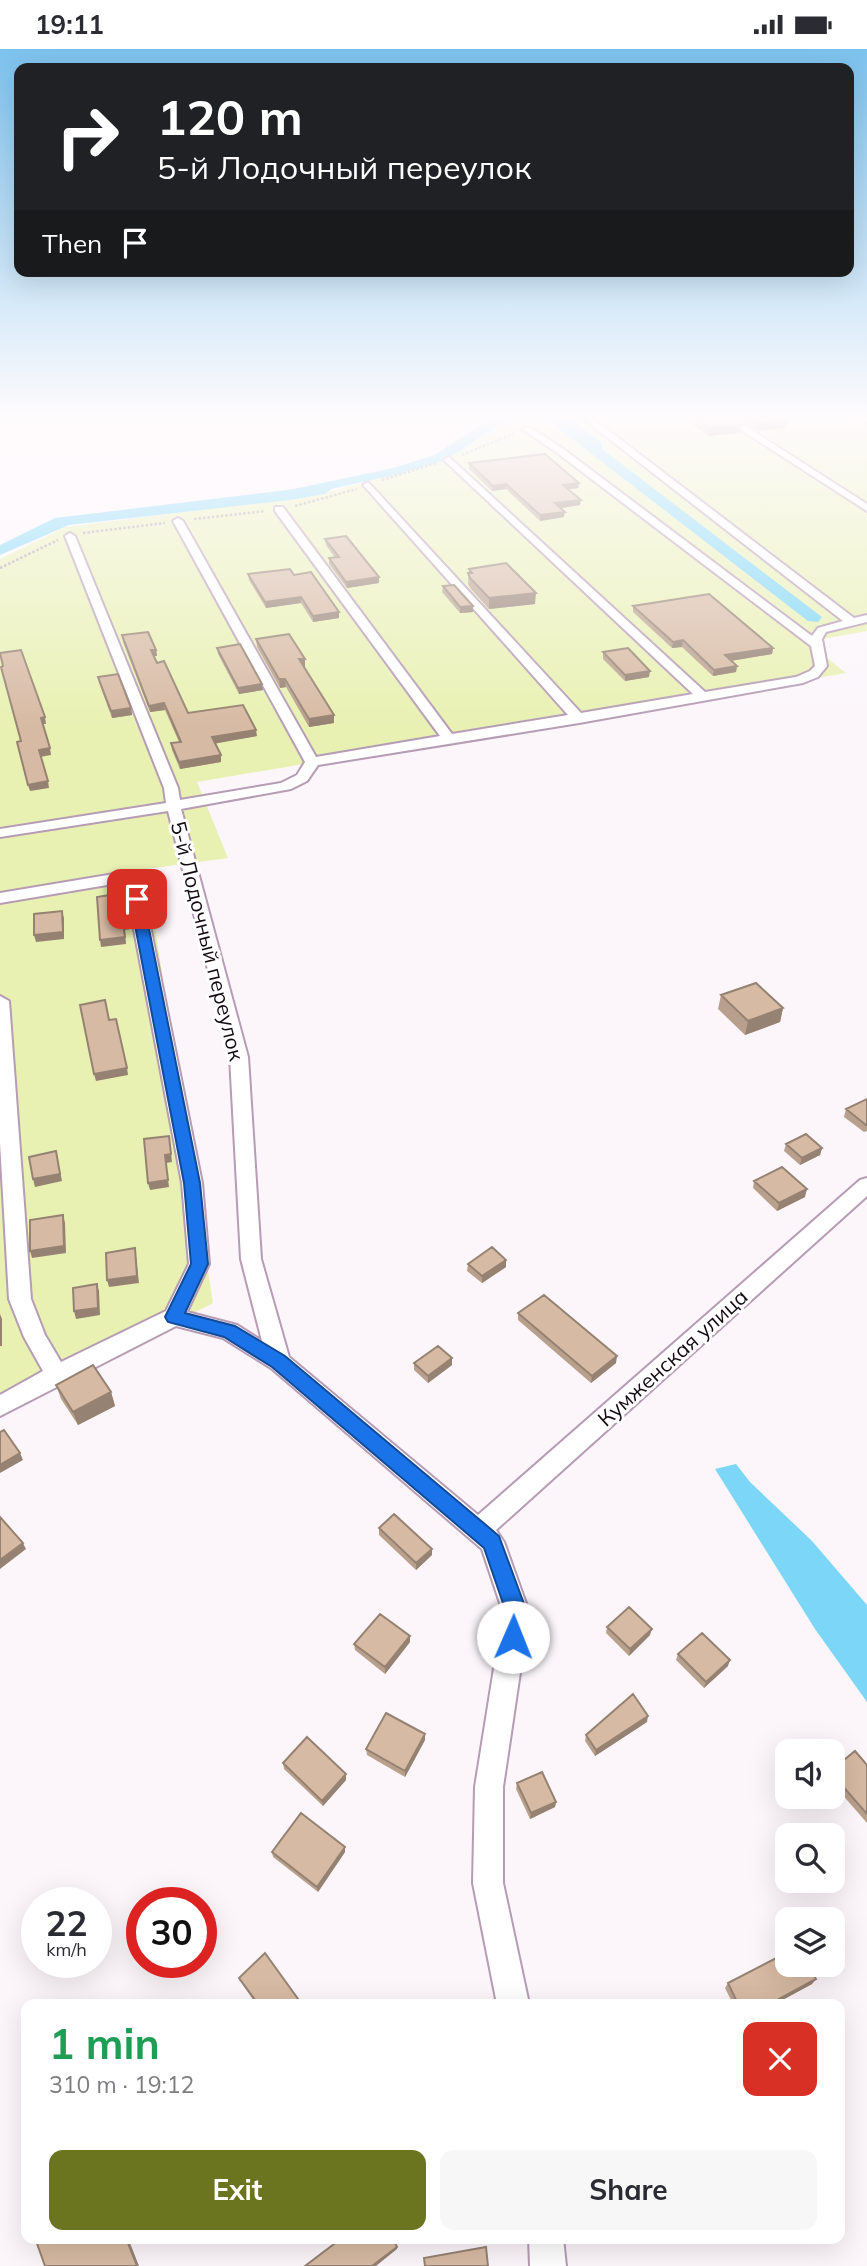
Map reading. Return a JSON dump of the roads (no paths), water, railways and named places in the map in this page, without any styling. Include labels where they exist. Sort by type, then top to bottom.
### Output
[{"type":"street","points":[[287,520],[449,739]]},
{"type":"street","points":[[400,520],[579,719]]},
{"type":"street","points":[[514,520],[703,697]]},
{"type":"street","points":[[652,520],[817,645]]},
{"type":"street","points":[[720,520],[851,621]]},
{"type":"street","points":[[0,833],[174,808],[273,790],[297,783],[309,772],[312,762],[178,521]]},
{"type":"street","name":"5-й Лодочный переулок","points":[[70,536],[172,788],[174,808],[239,1057],[251,1259],[279,1362]]},
{"type":"street","points":[[312,762],[799,680],[814,674],[821,666],[816,639],[822,630],[867,618]]},
{"type":"street","points":[[0,898],[132,876],[192,1183],[200,1264],[174,1317],[55,1375],[0,1406]]},
{"type":"street","points":[[0,1001],[20,1299],[35,1337],[55,1375]]},
{"type":"street","name":"Кумженская улица","points":[[477,1529],[867,1185]]},
{"type":"street","points":[[174,1317],[229,1331],[279,1362],[492,1542],[516,1612],[489,1787],[488,1883],[512,1999]]},
{"type":"street","points":[[546,2244],[548,2266]]},
{"type":"water","points":[[50,520],[109,520],[69,525],[0,555],[0,545]]},
{"type":"water","points":[[678,520],[696,520],[822,617],[818,622],[808,621]]},
{"type":"water","points":[[736,1464],[750,1482],[812,1541],[867,1605],[867,1702],[815,1629],[715,1469]]}]
